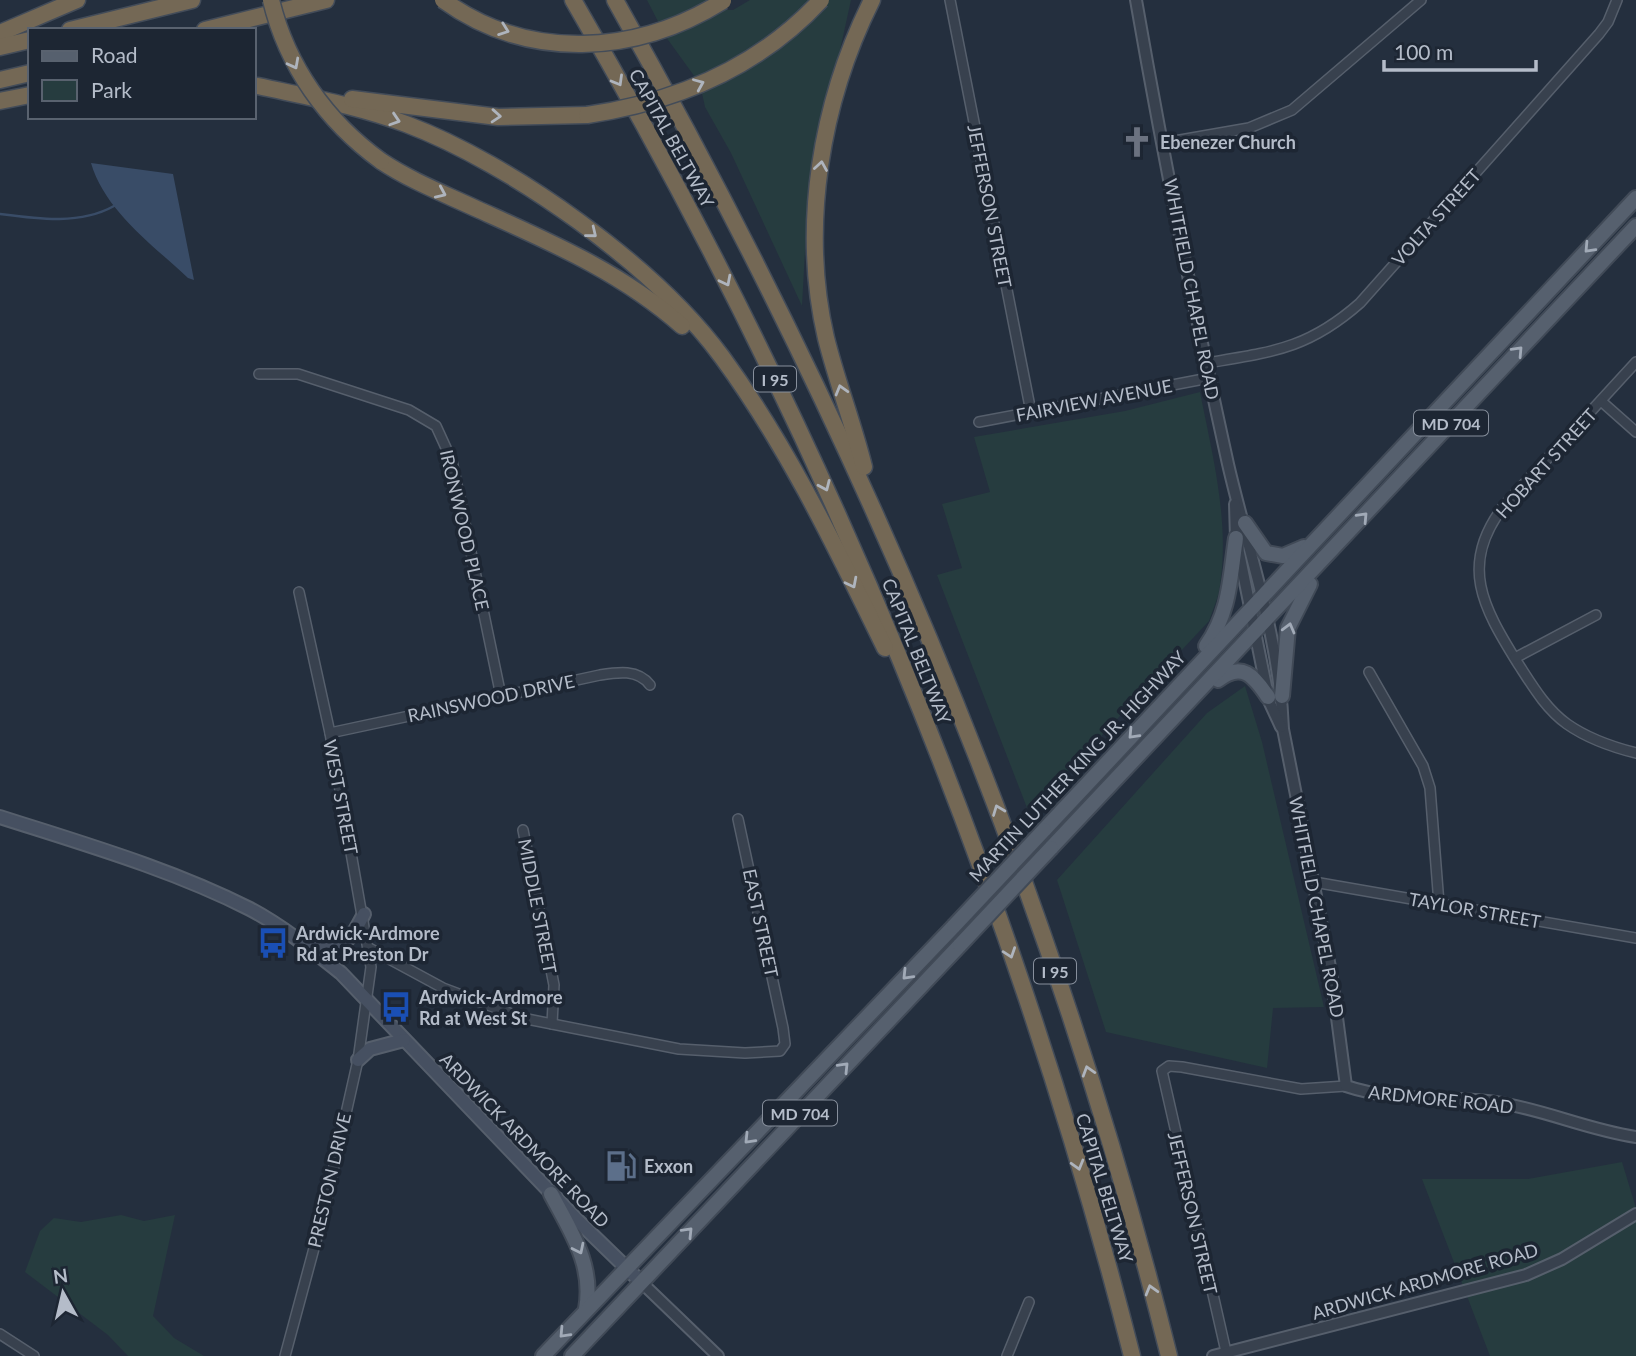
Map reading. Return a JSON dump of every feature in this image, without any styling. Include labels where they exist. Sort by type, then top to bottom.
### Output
[{"type":"highway","points":[[0,33],[77,0]]},
{"type":"highway","points":[[78,28],[192,0]]},
{"type":"highway","points":[[271,0],[284,42],[307,87],[342,129],[382,160],[422,184],[567,250],[631,285],[690,333],[762,415]]},
{"type":"highway","points":[[213,28],[326,0]]},
{"type":"highway","points":[[443,0],[480,22],[513,34],[551,43],[588,45],[624,42],[657,33],[682,24],[723,0]]},
{"type":"highway","name":"CAPITAL BELTWAY","points":[[573,0],[650,136],[767,362],[865,577],[945,773],[1051,1077],[1132,1356]]},
{"type":"highway","name":"CAPITAL BELTWAY","points":[[615,0],[744,239],[873,503],[978,757],[1051,960],[1104,1122],[1169,1356]]},
{"type":"highway","points":[[256,86],[498,117],[587,115],[641,104],[712,79],[779,41],[821,0]]},
{"type":"highway","points":[[872,0],[855,38],[832,108],[819,177],[816,243],[826,337],[873,503]]},
{"type":"highway","points":[[0,47],[28,40]]},
{"type":"highway","points":[[0,80],[28,73]]},
{"type":"highway","points":[[256,86],[363,110],[407,124],[463,149],[547,200],[625,260],[685,316],[721,355],[762,415],[813,507],[945,773]]},
{"type":"highway","points":[[0,101],[28,95]]},
{"type":"main road","name":"MARTIN LUTHER KING JR. HIGHWAY","points":[[543,1356],[626,1266],[954,926],[1636,198]]},
{"type":"main road","name":"MARTIN LUTHER KING JR. HIGHWAY","points":[[572,1356],[1636,226]]},
{"type":"main road","points":[[1245,523],[1260,548],[1276,556],[1294,553],[1314,541]]},
{"type":"main road","points":[[1179,685],[1221,621],[1230,593],[1236,538]]},
{"type":"main road","points":[[1275,696],[1293,615],[1336,545]]},
{"type":"main road","points":[[1192,700],[1225,675],[1241,670],[1254,676],[1275,696]]},
{"type":"main road","name":"ARDWICK ARDMORE ROAD","points":[[0,817],[209,890],[250,909],[310,948],[341,973],[551,1195],[641,1282]]},
{"type":"main road","points":[[310,948],[338,947],[350,942],[364,914]]},
{"type":"main road","points":[[358,1060],[370,1049],[404,1040]]},
{"type":"main road","points":[[551,1195],[585,1262],[589,1278],[586,1309]]},
{"type":"street","name":"JEFFERSON STREET","points":[[950,0],[1031,412]]},
{"type":"street","name":"WHITFIELD CHAPEL ROAD","points":[[1136,0],[1209,378],[1266,621],[1275,696]]},
{"type":"street","points":[[1163,142],[1249,128],[1285,114],[1327,83],[1421,0]]},
{"type":"street","name":"VOLTA STREET","points":[[1206,363],[1297,345],[1322,333],[1354,309],[1599,34],[1608,22],[1617,0]]},
{"type":"street","name":"HOBART STREET","points":[[1636,362],[1503,507],[1481,546],[1479,576],[1484,599],[1536,692],[1558,716],[1594,739],[1636,752]]},
{"type":"street","name":"IRONWOOD PLACE","points":[[259,374],[298,374],[410,410],[436,426],[452,461],[501,696]]},
{"type":"street","name":"FAIRVIEW AVENUE","points":[[979,422],[1209,378]]},
{"type":"street","points":[[1601,401],[1636,432]]},
{"type":"street","name":"WHITFIELD CHAPEL ROAD","points":[[1235,495],[1236,538],[1255,632],[1283,729],[1314,882],[1331,972],[1346,1086]]},
{"type":"street","name":"WEST STREET","points":[[299,592],[330,733],[364,914],[371,967],[368,1003]]},
{"type":"street","points":[[1515,658],[1596,615]]},
{"type":"street","points":[[1369,672],[1423,766],[1430,788],[1439,904]]},
{"type":"street","name":"RAINSWOOD DRIVE","points":[[330,733],[607,674],[643,676],[650,685]]},
{"type":"street","name":"EAST STREET","points":[[552,1024],[679,1049],[745,1053],[780,1051],[785,1044],[783,1028],[738,819]]},
{"type":"street","name":"MIDDLE STREET","points":[[523,830],[554,985],[552,1024]]},
{"type":"street","name":"TAYLOR STREET","points":[[1314,882],[1636,938]]},
{"type":"street","points":[[369,948],[476,1002],[523,1018],[552,1024]]},
{"type":"street","name":"PRESTON DRIVE","points":[[285,1356],[323,1215],[368,1003]]},
{"type":"street","name":"ARDMORE ROAD","points":[[1162,1071],[1169,1066],[1182,1067],[1301,1089],[1346,1086],[1388,1097],[1498,1102],[1636,1138]]},
{"type":"street","name":"JEFFERSON STREET","points":[[1162,1071],[1226,1354]]},
{"type":"street","name":"ARDWICK ARDMORE ROAD","points":[[1213,1356],[1526,1275],[1562,1259],[1636,1214]]},
{"type":"street","name":"ARDWICK ARDMORE ROAD","points":[[641,1282],[718,1356]]},
{"type":"street","points":[[1007,1356],[1029,1302]]},
{"type":"street","points":[[0,1334],[34,1356]]},
{"type":"green space","points":[[647,0],[716,0],[725,10],[733,10],[750,0],[851,0],[808,196],[802,306],[731,153],[705,107],[700,84],[666,37]]},
{"type":"green space","points":[[1200,392],[1218,488],[1223,537],[1219,590],[1209,621],[1029,813],[937,575],[962,568],[942,504],[990,492],[974,437],[1125,411]]},
{"type":"green space","points":[[1245,686],[1262,742],[1324,1007],[1273,1008],[1267,1068],[1106,1032],[1057,880],[1207,713]]},
{"type":"green space","points":[[1622,1162],[1636,1208],[1636,1356],[1490,1356],[1422,1179],[1528,1179]]},
{"type":"green space","points":[[121,1215],[144,1221],[175,1215],[153,1316],[174,1338],[204,1356],[128,1356],[108,1335],[25,1272],[40,1231],[54,1218],[81,1222]]},
{"type":"water","points":[[91,163],[173,174],[194,280],[188,278],[160,253],[119,212],[107,197]]},
{"type":"waterway","points":[[0,214],[44,219],[73,218],[101,212],[114,206]]},
{"type":"place","name":"Ebenezer Church","points":[[1137,142]]},
{"type":"place","name":"Ardwick-Ardmore Rd at Preston Dr","points":[[273,943]]},
{"type":"place","name":"Ardwick-Ardmore Rd at West St","points":[[396,1007]]},
{"type":"place","name":"Exxon","points":[[621,1166]]}]
